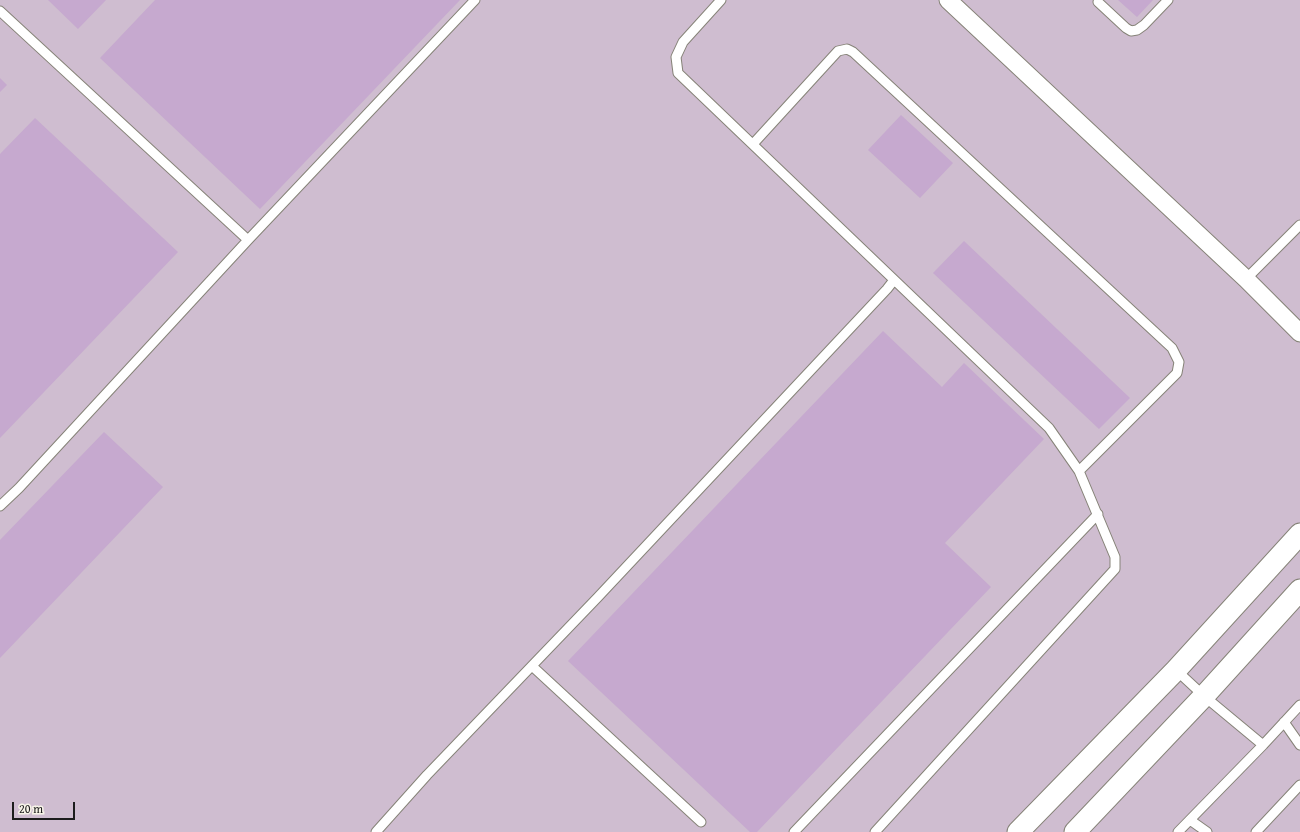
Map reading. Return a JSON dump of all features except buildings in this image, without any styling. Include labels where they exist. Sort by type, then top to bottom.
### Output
[{"type":"street","points":[[948,0],[1246,279],[1300,333]]},
{"type":"street","points":[[1018,832],[1176,670],[1300,534]]},
{"type":"street","points":[[1075,832],[1299,595]]},
{"type":"lane","points":[[0,506],[19,488],[248,240],[475,0]]},
{"type":"lane","points":[[721,0],[683,42],[676,57],[678,73],[1050,428],[1080,471],[1115,557],[1115,569],[874,832]]},
{"type":"lane","points":[[1098,2],[1131,31],[1137,30],[1144,25],[1168,0]]},
{"type":"lane","points":[[0,11],[248,240]]},
{"type":"lane","points":[[752,144],[838,51],[847,49],[853,52],[1172,348],[1179,362],[1178,373],[1080,471]]},
{"type":"lane","points":[[1246,279],[1300,225]]},
{"type":"lane","points":[[376,832],[882,295],[894,280]]},
{"type":"lane","points":[[794,832],[1098,514]]},
{"type":"lane","points":[[532,666],[701,822]]},
{"type":"lane","points":[[1176,670],[1204,696],[1263,745]]},
{"type":"lane","points":[[1178,832],[1300,705]]},
{"type":"lane","points":[[1284,722],[1300,744]]},
{"type":"lane","points":[[1256,832],[1300,785]]},
{"type":"lane","points":[[1190,820],[1207,832]]},
{"type":"shaded area","points":[[0,0],[1300,0],[1300,832],[0,832]]}]
